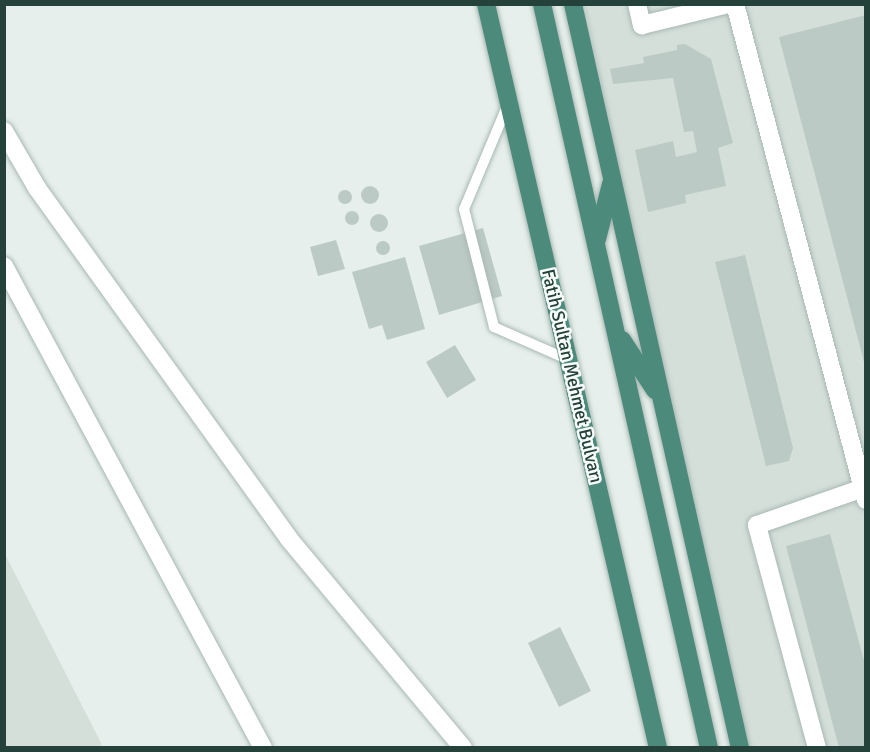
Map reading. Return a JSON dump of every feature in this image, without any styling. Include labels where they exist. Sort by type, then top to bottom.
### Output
[{"type":"highway","name":"Fatih Sultan Mehmet Bulvarı","points":[[486,4],[657,747]]},
{"type":"highway","points":[[542,4],[708,747]]},
{"type":"highway","points":[[573,4],[740,747]]},
{"type":"highway","points":[[596,243],[612,180]]},
{"type":"highway","points":[[616,330],[661,399]]},
{"type":"street","points":[[637,4],[642,25],[728,4]]},
{"type":"street","points":[[735,4],[864,492],[757,525],[817,747]]},
{"type":"street","points":[[4,131],[37,188],[289,539],[463,747]]},
{"type":"street","points":[[4,266],[263,747]]},
{"type":"lane","points":[[508,104],[464,209],[494,327],[569,360]]},
{"type":"shaded area","points":[[585,5],[865,5],[865,747],[745,747],[685,484]]},
{"type":"shaded area","points":[[4,552],[102,745],[97,747],[5,747]]},
{"type":"building","points":[[866,15],[866,366],[865,366],[779,37]]},
{"type":"building","points":[[685,44],[711,59],[733,143],[718,148],[726,186],[685,195],[686,203],[648,212],[635,150],[673,141],[676,157],[697,152],[693,131],[684,132],[673,78],[613,84],[610,69],[644,63],[643,57],[677,50],[677,45]]},
{"type":"building","points":[[370,186],[377,188],[379,195],[377,202],[370,204],[363,202],[361,195],[363,188]]},
{"type":"building","points":[[345,190],[350,192],[352,197],[350,202],[345,204],[340,202],[338,197],[340,192]]},
{"type":"building","points":[[352,211],[357,213],[359,218],[357,223],[352,225],[347,223],[345,218],[347,213]]},
{"type":"building","points":[[379,214],[387,219],[388,223],[383,231],[379,232],[371,227],[370,223],[375,215]]},
{"type":"building","points":[[483,228],[502,296],[439,315],[419,246]]},
{"type":"building","points":[[336,240],[345,269],[318,276],[310,247]]},
{"type":"building","points":[[383,241],[388,243],[390,248],[388,253],[383,255],[378,253],[376,248],[378,243]]},
{"type":"building","points":[[745,255],[793,448],[789,461],[766,466],[715,262]]},
{"type":"building","points":[[405,257],[425,329],[387,340],[382,325],[369,329],[352,272]]},
{"type":"building","points":[[455,345],[476,380],[447,398],[426,362]]},
{"type":"building","points":[[830,534],[866,668],[866,748],[839,748],[786,546]]},
{"type":"building","points":[[560,627],[591,691],[559,707],[528,643]]}]
